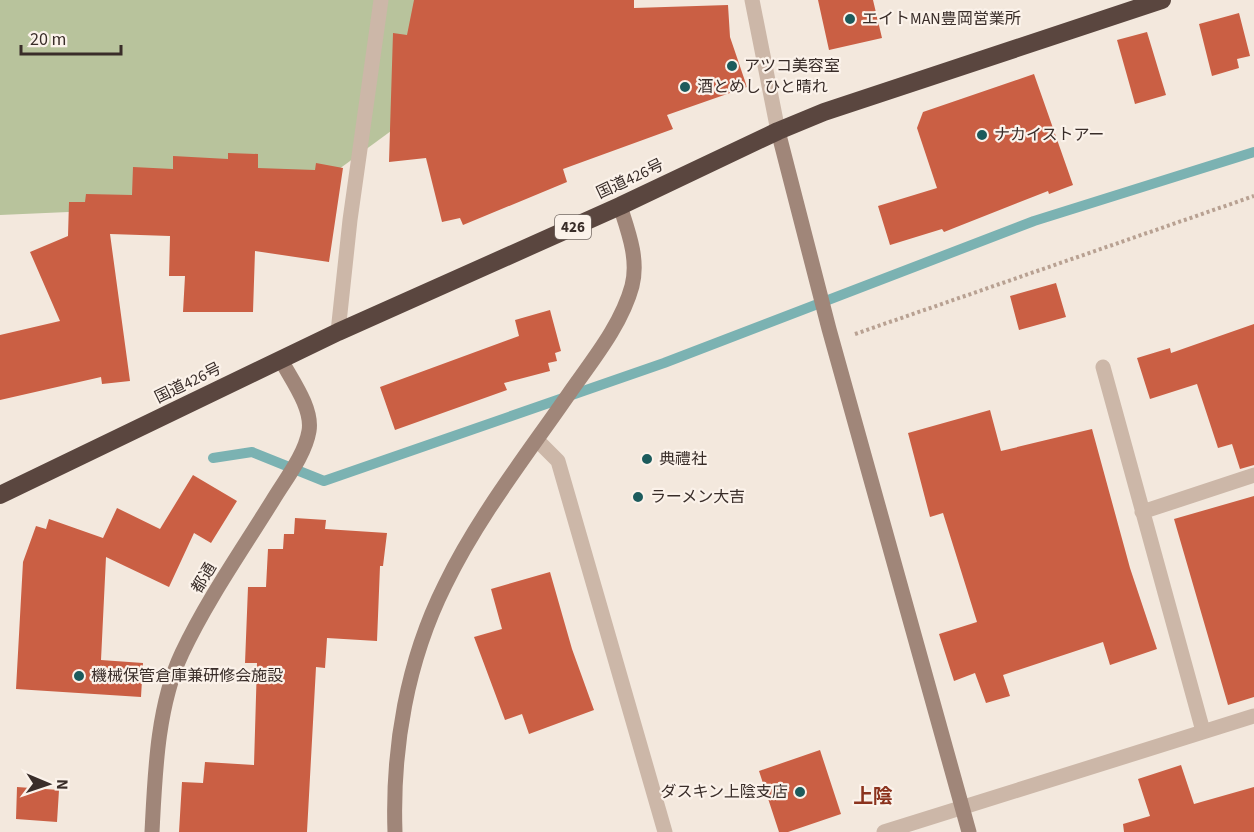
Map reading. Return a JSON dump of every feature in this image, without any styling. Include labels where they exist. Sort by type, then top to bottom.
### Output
[{"type":"highway","name":"国道426号","points":[[0,495],[338,333],[620,206],[778,131],[824,112],[1162,0]]},
{"type":"street","points":[[338,333],[350,220],[381,0]]},
{"type":"street","points":[[752,0],[778,131],[831,336],[969,832]]},
{"type":"street","points":[[395,832],[399,733],[416,663],[444,586],[466,547],[592,361],[616,322],[633,285],[633,254],[620,206]]},
{"type":"street","name":"都通","points":[[152,832],[165,708],[175,670],[192,634],[283,484],[302,448],[309,424],[281,360]]},
{"type":"street","points":[[1103,367],[1203,731]]},
{"type":"street","points":[[541,435],[558,461],[665,832]]},
{"type":"street","points":[[1142,512],[1254,475]]},
{"type":"street","points":[[884,832],[1254,716]]},
{"type":"path","points":[[831,336],[1254,196]]},
{"type":"green space","points":[[0,0],[418,0],[391,131],[294,202],[0,215]]},
{"type":"building","points":[[414,0],[634,0],[634,8],[728,5],[730,37],[747,87],[667,115],[673,129],[563,169],[567,182],[463,225],[460,218],[442,222],[426,158],[389,162],[393,33],[407,35]]},
{"type":"building","name":"エイトMAN豊岡営業所","points":[[818,0],[873,0],[882,38],[829,50]]},
{"type":"building","points":[[1239,13],[1250,56],[1237,59],[1239,68],[1212,76],[1199,24]]},
{"type":"building","points":[[1147,32],[1166,95],[1135,104],[1117,40]]},
{"type":"building","points":[[1034,74],[1073,185],[1049,194],[1048,191],[944,232],[942,229],[890,245],[878,206],[937,188],[917,128],[923,112]]},
{"type":"building","points":[[228,153],[258,154],[258,168],[315,170],[316,163],[343,168],[329,262],[255,251],[253,312],[183,312],[185,276],[169,276],[170,236],[110,234],[130,381],[102,384],[101,377],[0,400],[0,335],[60,321],[30,252],[68,236],[69,202],[85,202],[86,194],[132,195],[133,167],[173,169],[173,156],[228,159]]},
{"type":"building","points":[[1056,283],[1066,317],[1019,330],[1010,296]]},
{"type":"building","points":[[550,310],[561,351],[555,353],[557,361],[548,363],[550,371],[504,383],[507,390],[395,430],[380,387],[519,336],[515,320]]},
{"type":"building","points":[[1254,324],[1254,465],[1240,469],[1232,444],[1218,448],[1197,384],[1150,399],[1137,358],[1170,348],[1171,353]]},
{"type":"building","points":[[990,410],[1001,451],[1092,429],[1130,568],[1157,649],[1110,665],[1103,642],[1003,675],[1010,696],[986,703],[975,673],[954,681],[939,634],[977,622],[943,513],[930,517],[908,433]]},
{"type":"building","points":[[193,475],[237,501],[211,543],[194,533],[169,587],[106,557],[101,660],[143,663],[141,697],[16,689],[23,562],[36,526],[46,529],[49,519],[103,538],[117,508],[160,529]]},
{"type":"building","points":[[1254,496],[1254,697],[1228,705],[1174,519]]},
{"type":"building","points":[[295,518],[326,520],[325,529],[387,533],[383,566],[380,566],[377,641],[327,638],[325,668],[316,667],[307,832],[179,832],[182,782],[203,783],[205,762],[254,765],[257,663],[245,663],[248,587],[266,587],[268,549],[283,549],[284,534],[294,534]]},
{"type":"building","points":[[550,572],[572,649],[594,710],[529,734],[522,714],[505,720],[474,637],[502,629],[491,589]]},
{"type":"building","name":"ダスキン上陰支店","points":[[820,750],[841,814],[788,832],[779,832],[759,771]]},
{"type":"building","points":[[1181,765],[1194,804],[1254,787],[1254,832],[1124,832],[1123,824],[1150,816],[1138,779]]},
{"type":"building","points":[[17,787],[59,790],[57,822],[16,819]]},
{"type":"waterway","points":[[213,458],[252,452],[324,481],[664,363],[1034,221],[1254,152]]},
{"type":"place","name":"エイトMAN豊岡営業所","points":[[850,19]]},
{"type":"place","name":"アツコ美容室","points":[[732,66]]},
{"type":"place","name":"酒とめし ひと晴れ","points":[[685,87]]},
{"type":"place","name":"ナカイストアー","points":[[982,135]]},
{"type":"place","name":"典禮社","points":[[647,459]]},
{"type":"place","name":"ラーメン大吉","points":[[638,497]]},
{"type":"place","name":"機械保管倉庫兼研修会施設","points":[[79,676]]},
{"type":"place","name":"ダスキン上陰支店","points":[[800,792]]},
{"type":"district","name":"上陰","points":[[873,797]]}]
